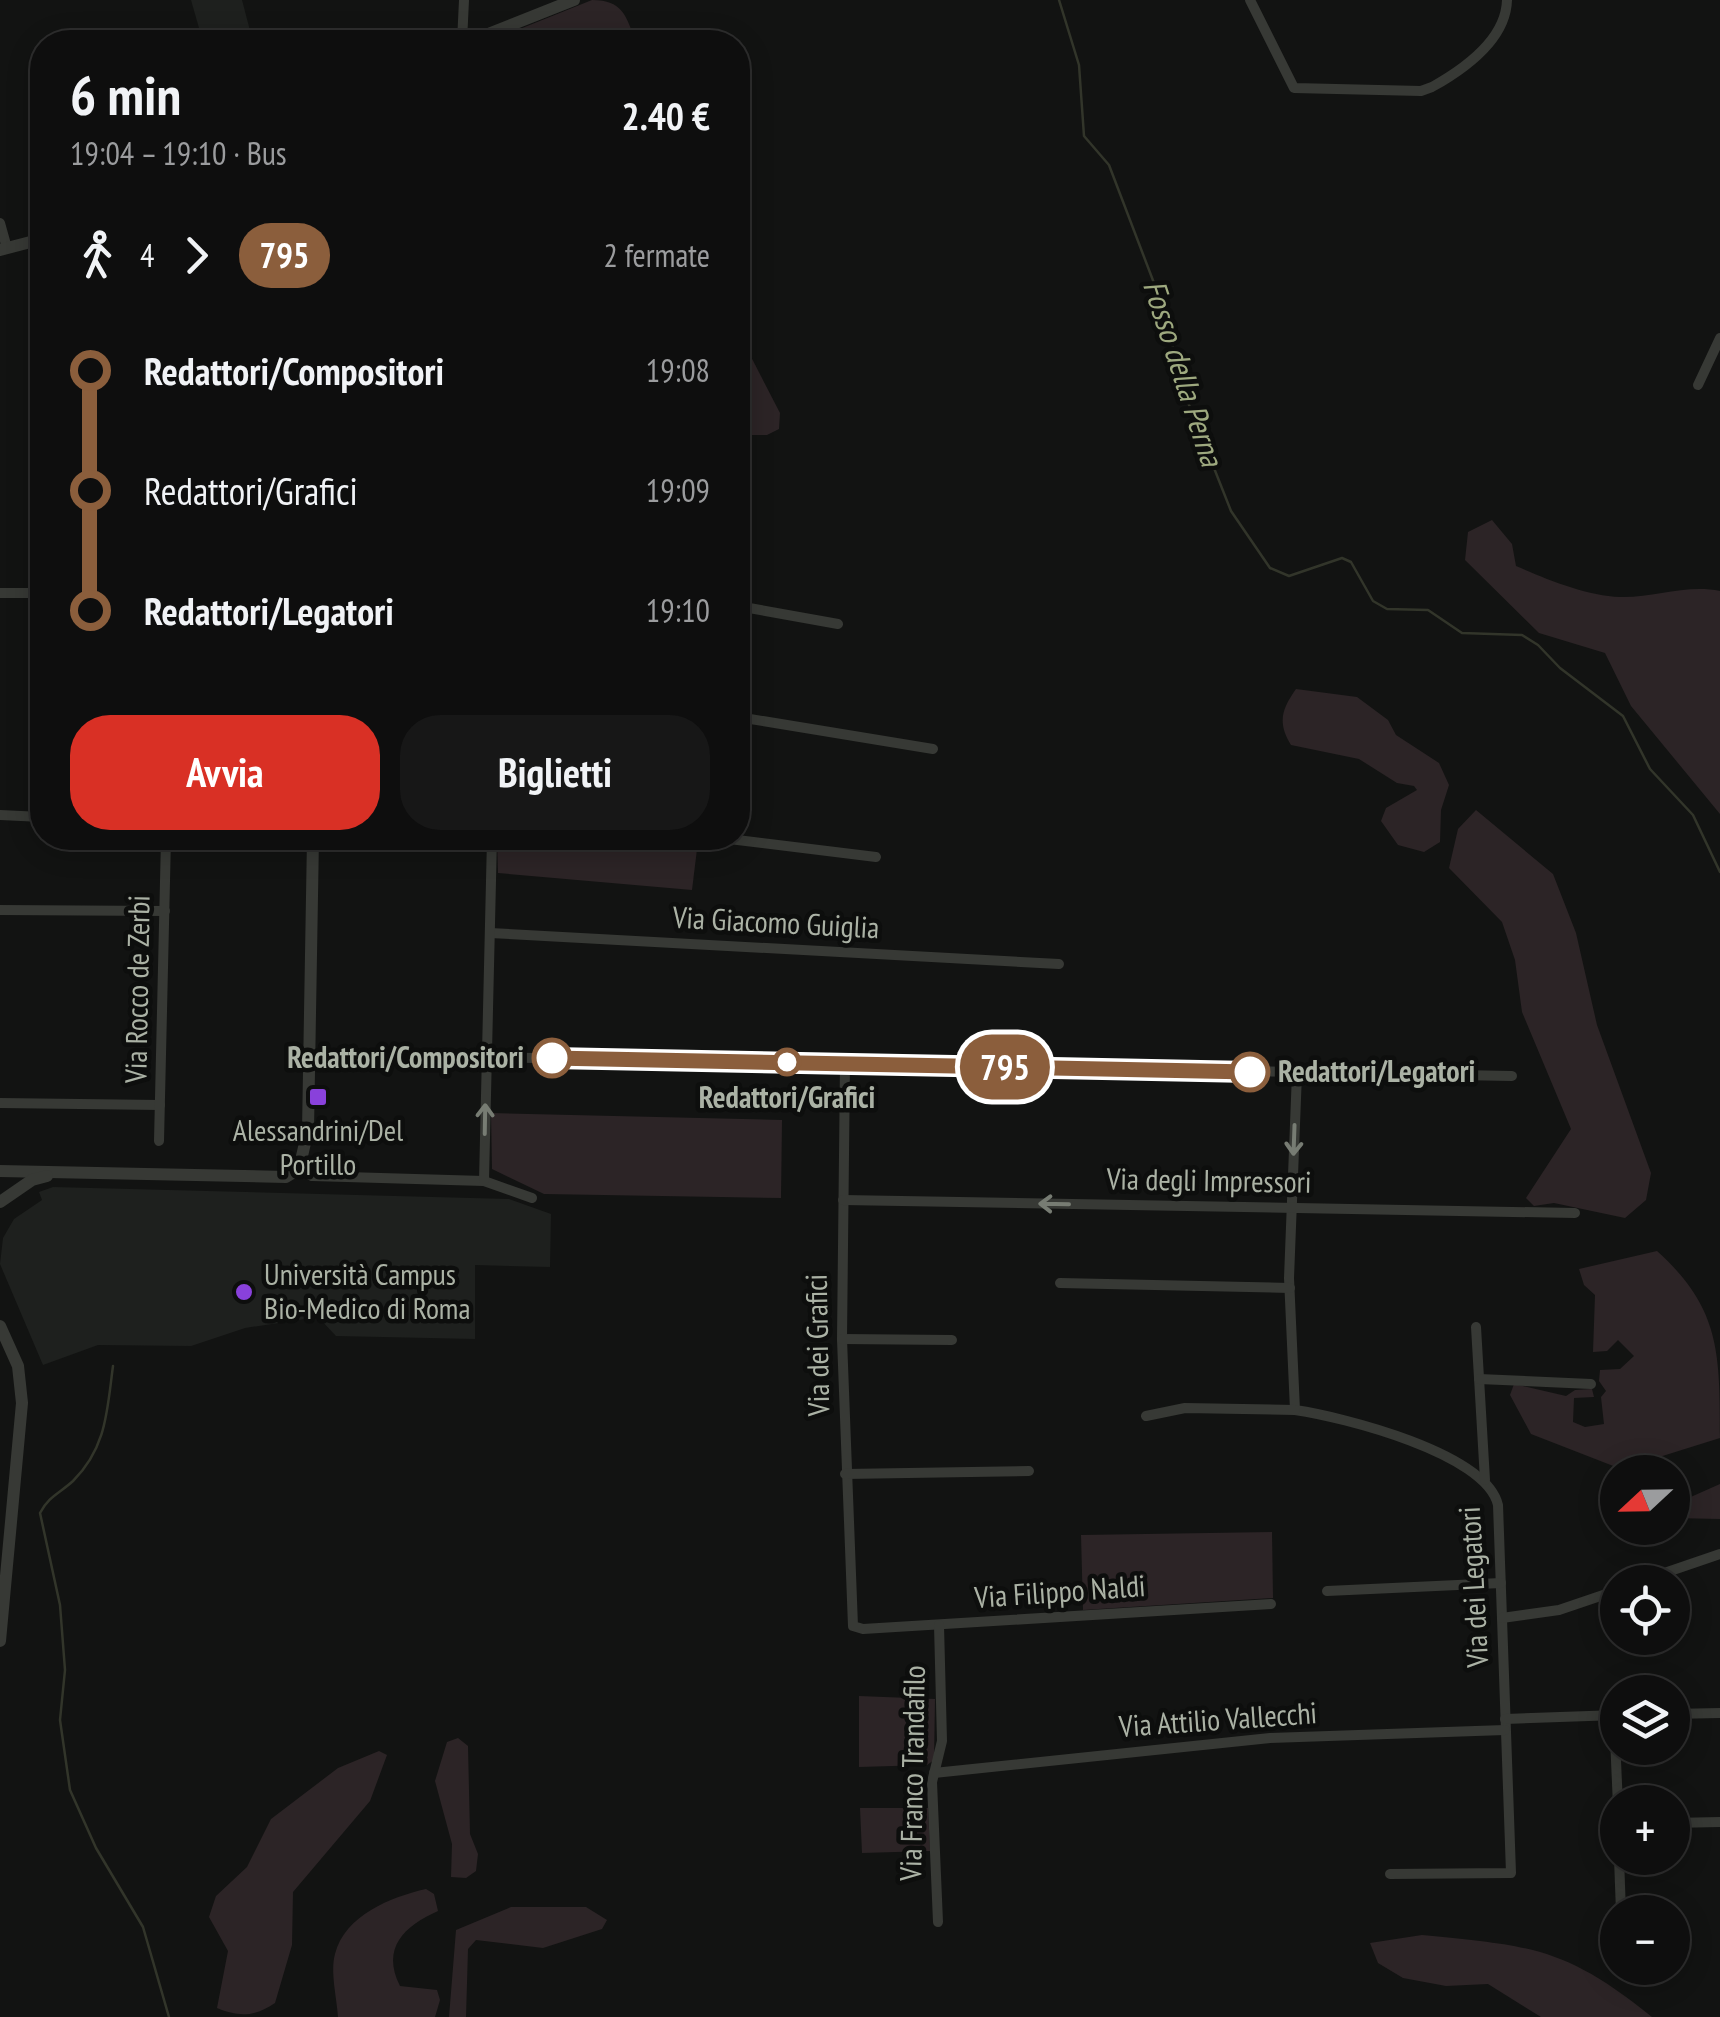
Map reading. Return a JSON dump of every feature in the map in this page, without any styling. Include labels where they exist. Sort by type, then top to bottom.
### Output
[{"type":"street","points":[[464,0],[469,30]]},
{"type":"street","points":[[500,30],[574,0]]},
{"type":"street","points":[[1250,0],[1292,86],[1316,91],[1420,91],[1498,35],[1506,20],[1507,0]]},
{"type":"street","points":[[0,223],[4,249],[30,246]]},
{"type":"street","points":[[1698,386],[1720,338]]},
{"type":"street","points":[[0,592],[30,593]]},
{"type":"street","points":[[750,608],[838,624]]},
{"type":"street","points":[[750,719],[933,748]]},
{"type":"street","points":[[0,816],[30,816]]},
{"type":"street","points":[[750,841],[876,856]]},
{"type":"street","name":"Via Rocco de Zerbi","points":[[159,1141],[166,850]]},
{"type":"street","points":[[0,1170],[286,1176],[299,1168],[308,1130],[313,850]]},
{"type":"street","points":[[484,1182],[492,850]]},
{"type":"street","points":[[0,910],[166,911]]},
{"type":"street","name":"Via Giacomo Guiglia","points":[[490,933],[1059,964]]},
{"type":"street","points":[[486,1056],[1512,1076]]},
{"type":"street","name":"Via dei Grafici","points":[[845,1063],[842,1339],[853,1626]]},
{"type":"street","points":[[1295,1410],[1290,1288],[1296,1073]]},
{"type":"street","points":[[0,1103],[160,1105]]},
{"type":"street","points":[[299,1168],[312,1176],[484,1182],[532,1198]]},
{"type":"street","points":[[0,1202],[32,1180],[64,1172]]},
{"type":"street","name":"Via degli Impressori","points":[[842,1200],[1576,1213]]},
{"type":"street","points":[[1060,1284],[1290,1288]]},
{"type":"street","points":[[0,1326],[18,1366],[22,1402],[0,1641]]},
{"type":"street","points":[[1476,1326],[1485,1480]]},
{"type":"street","points":[[842,1339],[952,1340]]},
{"type":"street","points":[[1479,1380],[1590,1384]]},
{"type":"street","name":"Via dei Legatori","points":[[1146,1416],[1190,1408],[1295,1410],[1384,1430],[1485,1480],[1498,1505],[1511,1873],[1390,1874]]},
{"type":"street","points":[[845,1474],[1029,1471]]},
{"type":"street","points":[[1688,1565],[1720,1554]]},
{"type":"street","points":[[1327,1591],[1501,1583]]},
{"type":"street","points":[[1502,1618],[1559,1610],[1600,1596]]},
{"type":"street","name":"Via Filippo Naldi","points":[[853,1626],[860,1630],[1270,1604]]},
{"type":"street","name":"Via Franco Trandafilo","points":[[938,1922],[934,1773],[942,1741],[939,1625]]},
{"type":"street","points":[[1690,1714],[1720,1713]]},
{"type":"street","name":"Via Attilio Vallecchi","points":[[934,1773],[1270,1738],[1600,1716]]},
{"type":"street","points":[[1690,1823],[1720,1822]]},
{"type":"shaded area","points":[[191,0],[242,0],[250,30],[200,30]]},
{"type":"shaded area","points":[[592,0],[617,6],[631,30],[517,30]]},
{"type":"shaded area","points":[[750,355],[780,413],[779,429],[767,435],[750,435]]},
{"type":"shaded area","points":[[1492,520],[1512,544],[1516,566],[1567,586],[1620,597],[1695,589],[1720,591],[1720,814],[1631,706],[1605,653],[1539,633],[1465,560],[1468,532]]},
{"type":"shaded area","points":[[1296,689],[1357,697],[1388,720],[1396,735],[1439,763],[1449,785],[1441,810],[1440,842],[1424,852],[1398,845],[1381,821],[1386,808],[1417,790],[1414,786],[1397,783],[1359,759],[1291,745],[1283,716]]},
{"type":"shaded area","points":[[1476,810],[1553,874],[1576,933],[1597,1025],[1651,1173],[1646,1200],[1625,1218],[1554,1203],[1534,1206],[1526,1198],[1571,1129],[1522,1012],[1515,960],[1502,922],[1449,868],[1458,829]]},
{"type":"shaded area","points":[[497,850],[697,850],[692,890],[498,873]]},
{"type":"shaded area","points":[[491,1113],[782,1120],[781,1198],[544,1194],[492,1169]]},
{"type":"shaded area","name":"Università Campus Bio-Medico di Roma","points":[[53,1187],[509,1199],[551,1214],[550,1267],[475,1265],[475,1339],[336,1336],[318,1317],[245,1328],[191,1346],[98,1345],[43,1365],[0,1264],[3,1238],[14,1219],[42,1200],[39,1192]]},
{"type":"shaded area","points":[[1657,1251],[1678,1272],[1705,1313],[1712,1334],[1719,1381],[1720,1438],[1666,1455],[1600,1455],[1600,1461],[1531,1434],[1510,1395],[1514,1384],[1566,1396],[1575,1390],[1592,1389],[1594,1397],[1574,1398],[1573,1422],[1585,1427],[1604,1424],[1601,1397],[1606,1391],[1599,1381],[1600,1370],[1620,1369],[1634,1356],[1618,1340],[1607,1351],[1593,1352],[1595,1295],[1584,1285],[1579,1269]]},
{"type":"shaded area","points":[[1720,1484],[1720,1519],[1690,1518],[1690,1497]]},
{"type":"shaded area","points":[[1272,1532],[1273,1598],[1083,1610],[1081,1535]]},
{"type":"shaded area","points":[[859,1696],[935,1699],[934,1760],[927,1765],[859,1767]]},
{"type":"shaded area","points":[[458,1738],[468,1746],[470,1834],[478,1854],[476,1871],[466,1878],[451,1877],[452,1844],[435,1781],[447,1742]]},
{"type":"shaded area","points":[[379,1751],[387,1755],[370,1801],[293,1892],[292,1945],[275,2003],[246,2014],[217,2008],[228,1951],[209,1917],[216,1896],[247,1867],[271,1819],[338,1768]]},
{"type":"shaded area","points":[[860,1808],[928,1808],[930,1851],[862,1853]]},
{"type":"shaded area","points":[[426,1889],[434,1894],[438,1911],[406,1931],[393,1960],[400,1986],[437,1990],[440,2000],[435,2017],[338,2017],[333,1969],[340,1940],[371,1910]]},
{"type":"shaded area","points":[[511,1907],[586,1907],[607,1920],[602,1929],[543,1948],[476,1940],[468,1949],[466,2017],[449,2017],[456,1930]]},
{"type":"shaded area","points":[[1422,1935],[1519,1947],[1569,1963],[1594,1976],[1600,1985],[1608,1985],[1652,2017],[1541,2017],[1488,1984],[1446,1986],[1403,1978],[1378,1963],[1370,1943]]},
{"type":"waterway","name":"Fosso della Perna","points":[[1059,0],[1079,65],[1084,136],[1109,165],[1170,325],[1176,372],[1231,511],[1270,568],[1289,576],[1342,558],[1351,562],[1373,601],[1387,609],[1428,610],[1462,633],[1522,635],[1538,645],[1560,668],[1623,716],[1650,769],[1693,815],[1720,872]]},
{"type":"waterway","points":[[113,1366],[103,1427],[93,1455],[40,1513],[60,1605],[65,1670],[60,1720],[70,1790],[96,1848],[143,1927],[169,2017]]},
{"type":"bus line","name":"795","points":[[552,1058],[1250,1072]]},
{"type":"place","name":"Redattori/Compositori","points":[[552,1058]]},
{"type":"place","name":"Redattori/Grafici","points":[[787,1062]]},
{"type":"place","name":"Redattori/Legatori","points":[[1250,1072]]},
{"type":"place","name":"Alessandrini/Del Portillo","points":[[318,1097]]},
{"type":"place","name":"Università Campus Bio-Medico di Roma","points":[[244,1292]]}]
